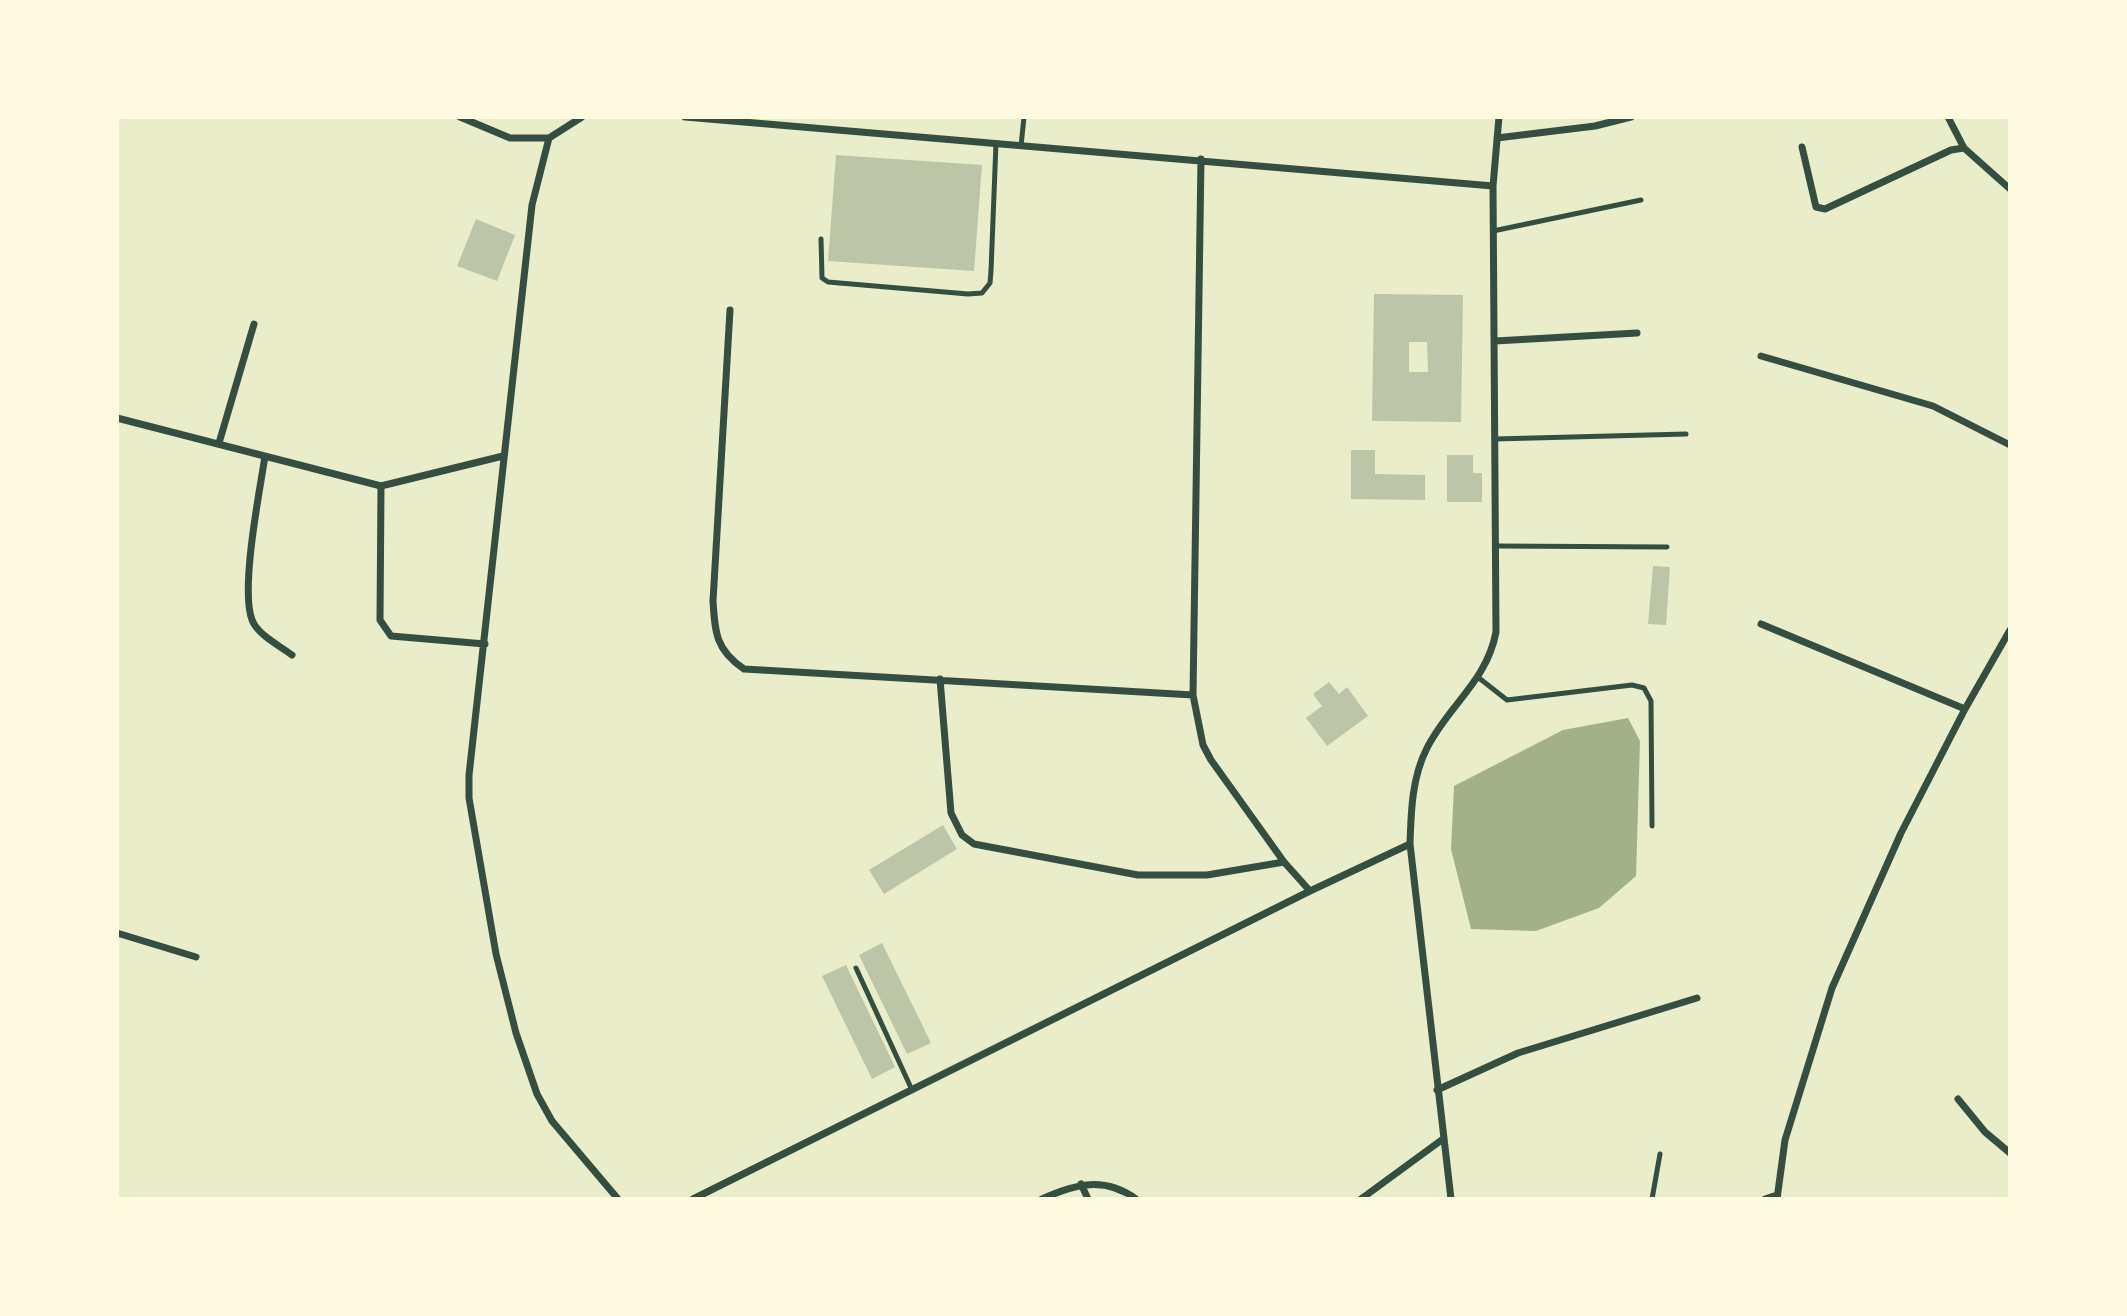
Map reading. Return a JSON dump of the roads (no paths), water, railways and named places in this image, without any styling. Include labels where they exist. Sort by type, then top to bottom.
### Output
[{"type":"street","points":[[460,117],[510,138],[549,138],[582,117]]},
{"type":"street","points":[[685,117],[1493,186]]},
{"type":"street","points":[[1451,1199],[1410,844],[1416,779],[1427,747],[1489,662],[1496,632],[1493,186],[1499,117]]},
{"type":"street","points":[[1497,138],[1595,127],[1630,117]]},
{"type":"street","points":[[1948,117],[1964,148],[2010,189]]},
{"type":"street","points":[[549,138],[532,205],[503,456],[485,644],[468,775],[469,798],[499,967],[516,1033],[537,1094],[552,1121],[618,1199]]},
{"type":"street","points":[[1802,147],[1812,197],[1816,207],[1825,209],[1951,150],[1964,148]]},
{"type":"street","points":[[1201,159],[1193,695],[1203,745],[1211,760],[1284,862],[1310,891]]},
{"type":"street","points":[[730,310],[713,601],[715,632],[727,657],[744,669],[1193,695]]},
{"type":"street","points":[[219,443],[254,324]]},
{"type":"street","points":[[1494,341],[1637,332]]},
{"type":"street","points":[[1761,356],[1933,407],[2010,445]]},
{"type":"street","points":[[117,418],[380,486],[503,456]]},
{"type":"street","points":[[265,456],[248,605],[258,630],[292,655]]},
{"type":"street","points":[[380,486],[380,620],[386,630],[391,635],[485,644]]},
{"type":"street","points":[[1761,624],[1965,709]]},
{"type":"street","points":[[1765,1199],[1777,1197],[1785,1140],[1832,988],[1901,834],[1965,709],[2010,630]]},
{"type":"street","points":[[940,679],[951,813],[961,835],[974,844],[1138,875],[1207,874],[1284,862]]},
{"type":"street","points":[[694,1199],[1310,891],[1410,844]]},
{"type":"street","points":[[117,933],[196,957]]},
{"type":"street","points":[[1437,1090],[1518,1053],[1697,998]]},
{"type":"street","points":[[1958,1099],[1985,1132],[2010,1153]]},
{"type":"street","points":[[1361,1199],[1443,1139]]},
{"type":"street","points":[[1042,1199],[1081,1184],[1109,1185],[1136,1199]]},
{"type":"street","points":[[1081,1184],[1088,1199]]},
{"type":"lane","points":[[1021,146],[1024,117]]},
{"type":"lane","points":[[821,239],[820,270],[822,278],[828,282],[968,294],[982,292],[989,283],[991,271],[996,143]]},
{"type":"lane","points":[[1493,231],[1641,200]]},
{"type":"lane","points":[[1495,439],[1686,435]]},
{"type":"lane","points":[[1497,546],[1667,547]]},
{"type":"lane","points":[[1479,678],[1507,700],[1632,685],[1644,688],[1651,701],[1652,826]]},
{"type":"lane","points":[[856,968],[912,1090]]},
{"type":"lane","points":[[1652,1199],[1660,1154]]}]
